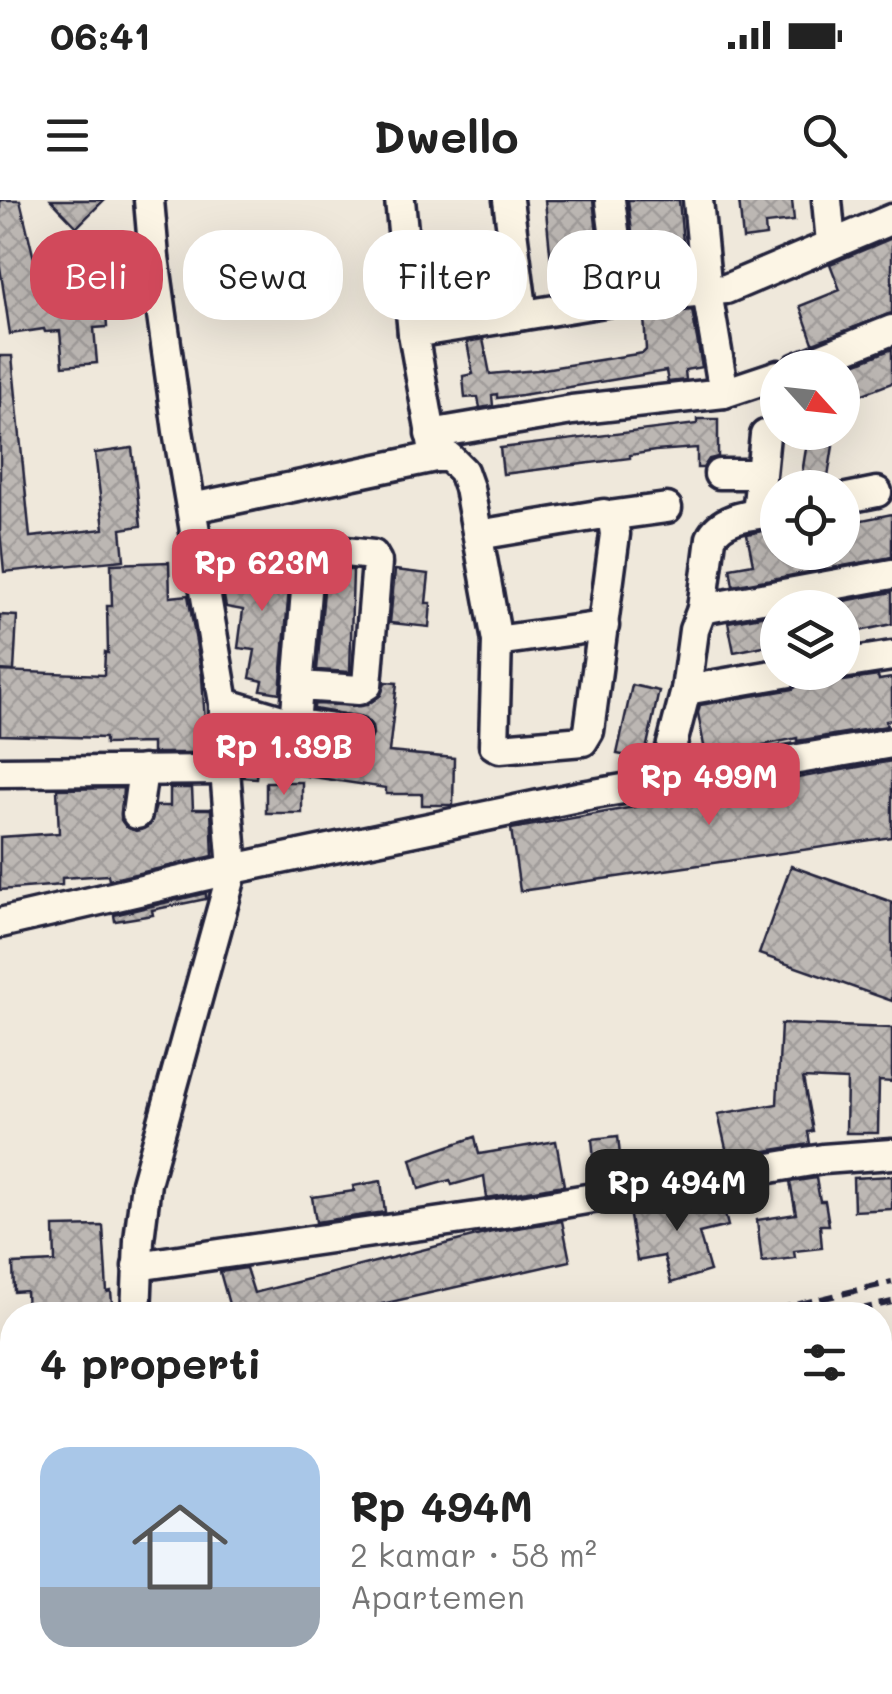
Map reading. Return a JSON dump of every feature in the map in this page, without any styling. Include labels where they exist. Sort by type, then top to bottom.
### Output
[{"type":"street","points":[[136,1302],[146,1183],[233,870],[224,703],[170,373],[149,200]]},
{"type":"street","points":[[400,200],[413,333],[433,445],[463,471],[497,641],[494,746],[583,741],[589,731],[615,534],[608,516]]},
{"type":"street","points":[[508,200],[512,230]]},
{"type":"street","points":[[610,200],[614,230]]},
{"type":"street","points":[[698,200],[732,392]]},
{"type":"street","points":[[715,200],[716,290]]},
{"type":"street","points":[[827,200],[831,243]]},
{"type":"street","points":[[697,292],[716,290],[892,218]]},
{"type":"street","points":[[413,333],[492,320]]},
{"type":"street","points":[[842,350],[892,330]]},
{"type":"street","points":[[192,508],[572,410],[732,392],[760,382]]},
{"type":"street","points":[[719,474],[760,474]]},
{"type":"street","points":[[860,495],[877,492]]},
{"type":"street","points":[[478,535],[667,508]]},
{"type":"street","points":[[662,783],[686,690],[711,538],[723,522],[760,514]]},
{"type":"street","points":[[295,724],[309,555],[317,549],[372,554],[377,562],[367,685],[359,690],[300,686]]},
{"type":"street","points":[[702,609],[892,574]]},
{"type":"street","points":[[497,641],[604,626]]},
{"type":"street","points":[[860,661],[892,656]]},
{"type":"street","points":[[686,690],[760,677]]},
{"type":"street","points":[[224,703],[295,724],[356,732]]},
{"type":"street","points":[[0,923],[563,800],[892,743]]},
{"type":"street","points":[[137,814],[143,770]]},
{"type":"street","points":[[0,772],[225,770]]},
{"type":"street","points":[[137,1266],[444,1222],[824,1159],[892,1154]]},
{"type":"building","points":[[0,200],[20,200],[30,242],[30,320],[106,320],[107,327],[94,328],[97,363],[63,366],[60,331],[10,334],[0,267]]},
{"type":"building","points":[[51,200],[104,200],[77,227]]},
{"type":"building","points":[[545,200],[593,200],[597,230],[548,230]]},
{"type":"building","points":[[628,200],[679,200],[682,230],[632,230]]},
{"type":"building","points":[[739,200],[792,200],[794,221],[765,224],[766,236],[743,239]]},
{"type":"building","points":[[892,238],[892,313],[813,343],[800,306],[840,290],[830,264]]},
{"type":"building","points":[[644,320],[694,320],[702,367],[685,370],[686,380],[668,382],[666,371],[522,395],[497,398],[497,394],[492,395],[493,406],[480,408],[478,397],[465,398],[463,376],[473,374],[467,342],[483,339],[490,374],[537,370],[646,350]]},
{"type":"building","points":[[892,349],[892,383],[860,395],[860,362]]},
{"type":"building","points":[[0,356],[12,356],[30,537],[104,529],[95,453],[132,448],[141,526],[121,529],[124,560],[4,572],[0,531]]},
{"type":"building","points":[[697,419],[718,419],[718,457],[709,459],[703,468],[697,468],[697,448],[503,474],[500,448],[697,424]]},
{"type":"building","points":[[806,450],[832,450],[829,470],[803,470]]},
{"type":"building","points":[[892,514],[892,557],[860,563],[860,520]]},
{"type":"building","points":[[760,532],[760,570],[821,570],[733,586],[730,568],[753,564],[747,534]]},
{"type":"building","points":[[260,551],[292,554],[280,693],[261,690],[263,681],[250,678],[255,650],[238,648],[243,610],[226,607],[219,570],[257,575]]},
{"type":"building","points":[[169,562],[170,597],[188,595],[202,676],[207,753],[152,753],[152,743],[105,744],[105,738],[0,735],[0,671],[104,675],[105,652],[108,653],[107,606],[112,606],[111,564]]},
{"type":"building","points":[[326,568],[353,570],[350,672],[317,670]]},
{"type":"building","points":[[395,570],[429,574],[429,627],[390,623]]},
{"type":"building","points":[[892,592],[892,624],[860,631],[860,598]]},
{"type":"building","points":[[0,615],[17,616],[14,671],[0,670]]},
{"type":"building","points":[[760,616],[760,647],[734,652],[728,622]]},
{"type":"building","points":[[892,678],[892,720],[886,721],[887,726],[797,738],[706,757],[700,705],[787,690],[860,690],[860,679]]},
{"type":"building","points":[[385,682],[397,683],[389,752],[454,758],[453,805],[422,805],[422,794],[386,794],[386,788],[293,774],[298,742],[355,749],[369,743],[373,735],[366,718],[314,709],[314,704],[367,705],[381,695]]},
{"type":"building","points":[[632,685],[659,691],[644,759],[617,754]]},
{"type":"building","points":[[242,728],[261,732],[256,778],[243,777]]},
{"type":"building","points":[[892,761],[892,837],[520,891],[511,829]]},
{"type":"building","points":[[266,782],[302,782],[302,813],[266,813]]},
{"type":"building","points":[[123,788],[121,820],[136,831],[150,825],[156,806],[170,806],[170,788],[192,788],[193,809],[211,809],[213,856],[109,880],[108,875],[62,878],[62,885],[0,890],[0,837],[59,833],[57,789]]},
{"type":"building","points":[[791,866],[892,902],[892,1001],[759,954]]},
{"type":"building","points":[[206,893],[206,899],[152,910],[153,915],[115,921],[114,915]]},
{"type":"building","points":[[781,1024],[892,1028],[892,1082],[879,1081],[878,1133],[846,1133],[847,1080],[803,1078],[813,1131],[808,1132],[810,1144],[728,1157],[718,1114],[777,1104]]},
{"type":"building","points":[[618,1136],[622,1175],[596,1179],[592,1139]]},
{"type":"building","points":[[475,1137],[479,1154],[556,1141],[564,1185],[487,1198],[484,1176],[419,1189],[411,1159]]},
{"type":"building","points":[[892,1176],[892,1209],[854,1211],[853,1178]]},
{"type":"building","points":[[816,1178],[829,1225],[820,1225],[822,1248],[794,1251],[795,1258],[762,1262],[757,1220],[796,1214],[790,1182]]},
{"type":"building","points":[[381,1181],[385,1212],[316,1222],[312,1197],[354,1191],[353,1186]]},
{"type":"building","points":[[720,1194],[728,1226],[699,1233],[710,1271],[671,1283],[664,1256],[637,1261],[629,1210]]},
{"type":"building","points":[[562,1221],[570,1261],[391,1302],[228,1302],[220,1272],[246,1268],[254,1293],[492,1232]]},
{"type":"building","points":[[103,1226],[107,1292],[111,1291],[112,1302],[26,1302],[26,1291],[14,1292],[13,1264],[55,1262],[54,1227]]},
{"type":"railway","points":[[808,1302],[892,1282]]}]
